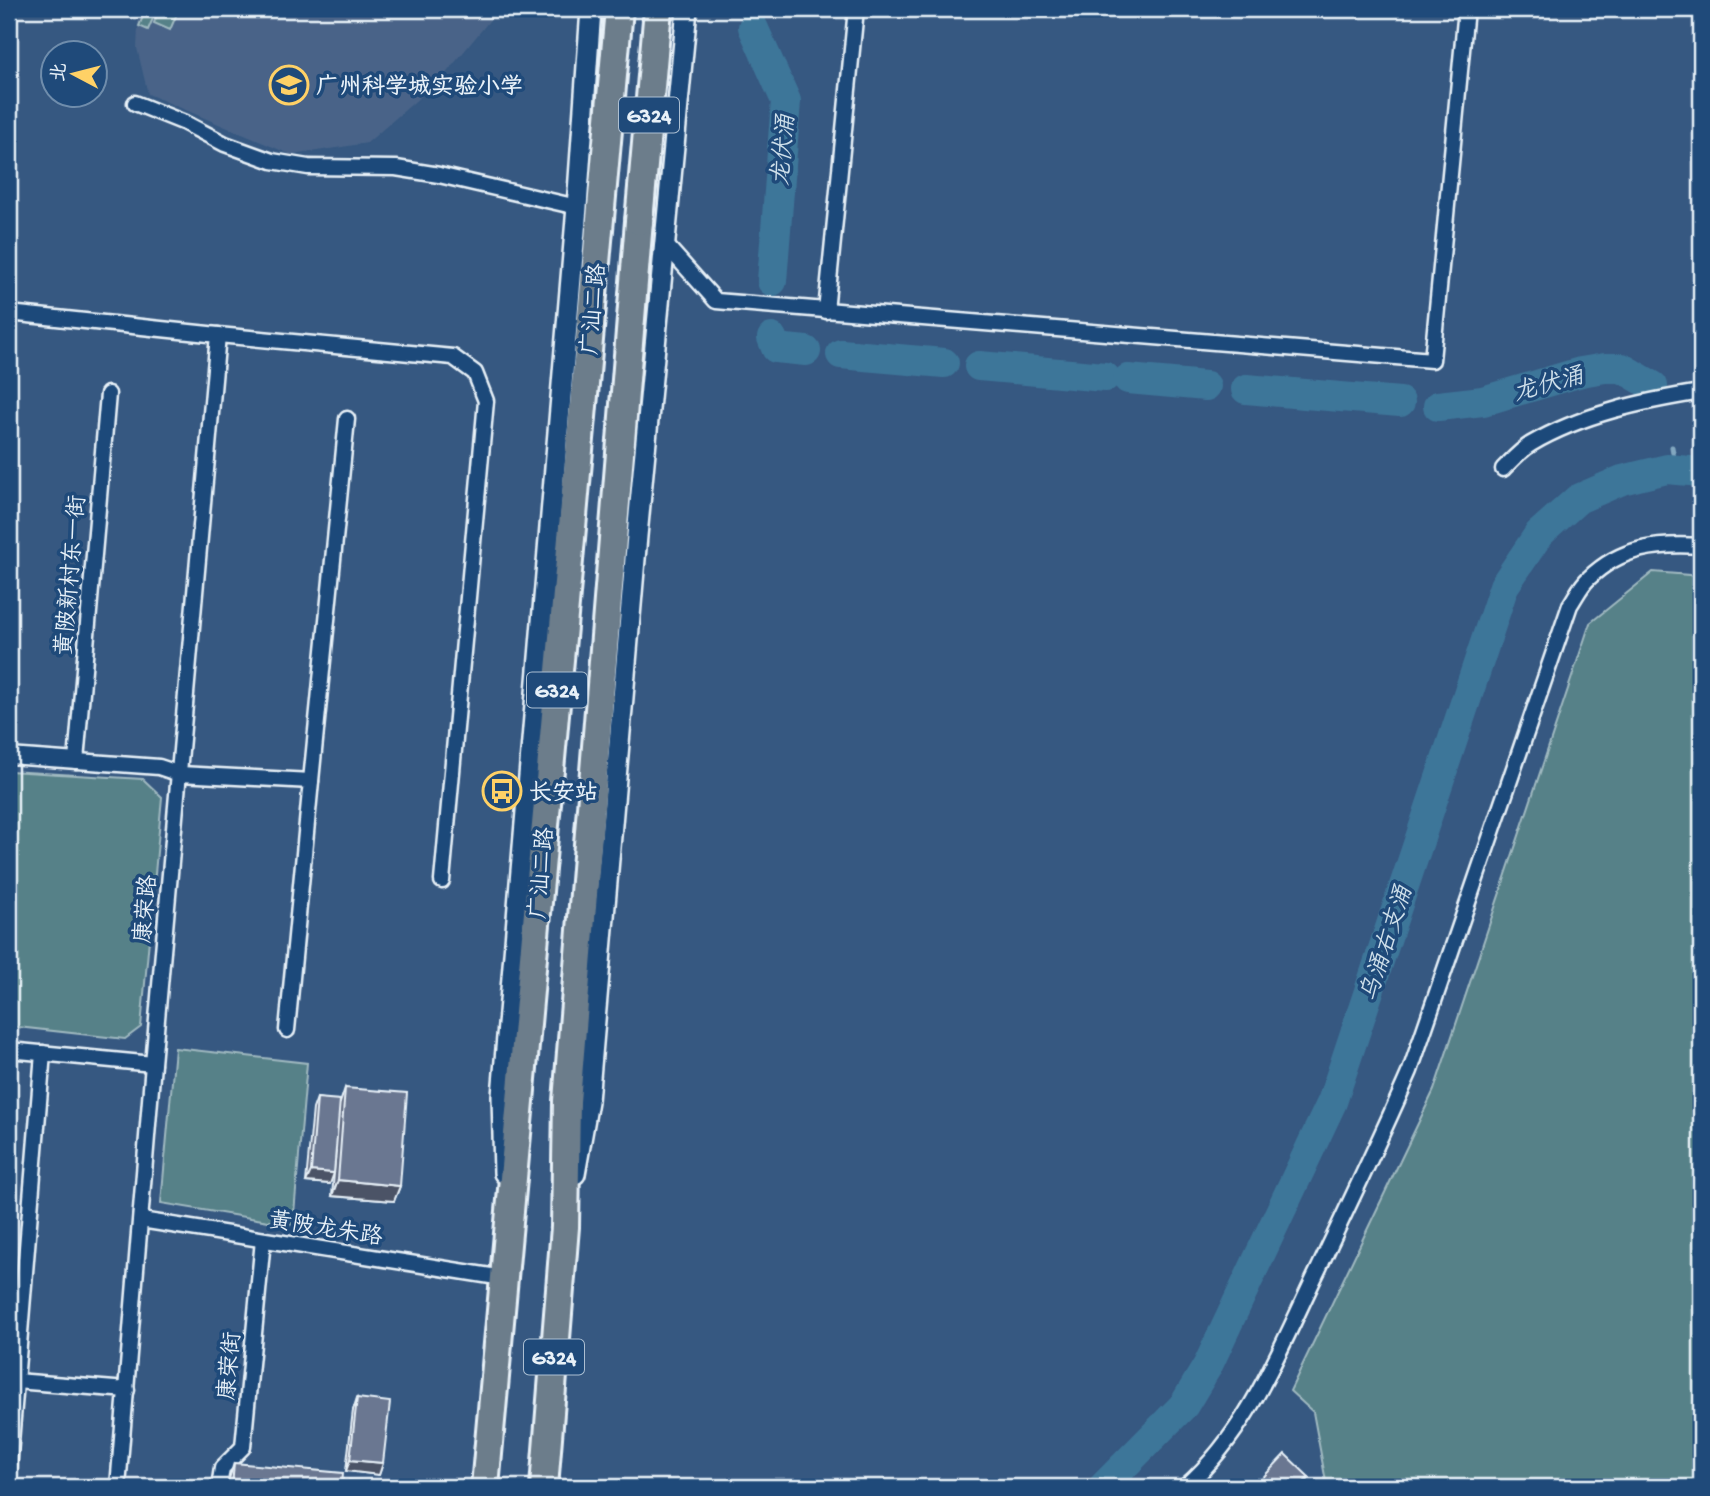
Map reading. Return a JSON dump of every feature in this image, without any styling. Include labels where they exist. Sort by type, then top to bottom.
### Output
[{"type":"highway","name":"广汕二路","points":[[485,1487],[619,9]]},
{"type":"highway","name":"广汕二路","points":[[544,1487],[565,1227],[567,1101],[658,9]]},
{"type":"street","points":[[503,1279],[505,1184],[502,1096],[577,207],[591,9]]},
{"type":"street","points":[[565,1227],[588,1101],[687,9]]},
{"type":"street","points":[[825,311],[856,9]]},
{"type":"street","points":[[665,244],[716,301],[1432,360],[1466,9]]},
{"type":"street","points":[[135,103],[185,123],[225,144],[272,161],[308,167],[367,166],[407,170],[577,207]]},
{"type":"street","points":[[9,313],[453,356],[475,373],[486,401],[442,881]]},
{"type":"street","name":"康荣路","points":[[118,1487],[218,335]]},
{"type":"street","points":[[1503,468],[1529,445],[1569,425],[1624,408],[1701,392]]},
{"type":"street","name":"黄陂新村东一街","points":[[76,761],[107,394]]},
{"type":"street","points":[[287,1030],[347,419]]},
{"type":"street","points":[[1185,1487],[1209,1464],[1258,1395],[1390,1118],[1410,1071],[1570,605],[1587,579],[1614,559],[1641,547],[1701,546]]},
{"type":"street","points":[[9,756],[159,767],[180,774],[311,781]]},
{"type":"street","points":[[9,1050],[153,1064]]},
{"type":"street","points":[[9,1467],[16,1381],[15,1305],[43,1053]]},
{"type":"street","name":"黄陂龙朱路","points":[[141,1220],[503,1279]]},
{"type":"street","name":"康荣街","points":[[219,1487],[222,1468],[243,1447],[263,1240]]},
{"type":"street","points":[[16,1381],[127,1390]]},
{"type":"shaded area","name":"广州科学城实验小学","points":[[139,9],[499,9],[443,77],[367,143],[292,155],[148,94],[137,48]]},
{"type":"green space","points":[[146,9],[157,9],[148,30],[139,26]]},
{"type":"green space","points":[[159,9],[179,9],[170,30],[154,23]]},
{"type":"green space","points":[[1653,572],[1701,576],[1701,1487],[1327,1487],[1313,1412],[1290,1391],[1434,1090],[1590,623]]},
{"type":"green space","points":[[9,771],[143,779],[162,797],[141,1027],[125,1039],[9,1026]]},
{"type":"green space","points":[[175,1048],[307,1063],[293,1225],[161,1203]]},
{"type":"building","points":[[345,1088],[407,1093],[400,1186],[338,1180]]},
{"type":"building","points":[[317,1098],[340,1100],[334,1173],[311,1171]]},
{"type":"building","points":[[357,1398],[390,1402],[383,1463],[350,1460]]},
{"type":"building","points":[[1285,1454],[1309,1477],[1299,1487],[1254,1487]]},
{"type":"building","points":[[234,1463],[343,1473],[342,1487],[232,1487]]},
{"type":"building","points":[[349,1480],[391,1483],[390,1487],[348,1487]]},
{"type":"waterway","name":"龙伏涌","points":[[753,27],[786,101],[772,281]]},
{"type":"waterway","name":"龙伏涌","points":[[772,338],[776,348],[806,351]]},
{"type":"waterway","name":"龙伏涌","points":[[841,354],[944,363]]},
{"type":"waterway","name":"龙伏涌","points":[[979,366],[1105,377]]},
{"type":"waterway","name":"龙伏涌","points":[[1438,406],[1483,401],[1581,372],[1605,368],[1622,368],[1653,386]]},
{"type":"waterway","name":"龙伏涌","points":[[1128,379],[1206,386]]},
{"type":"waterway","name":"龙伏涌","points":[[1246,389],[1400,402]]},
{"type":"waterway","points":[[1672,447],[1676,470]]},
{"type":"waterway","name":"乌涌右支涌","points":[[1103,1487],[1184,1405],[1208,1365],[1332,1102],[1504,586],[1539,534],[1578,499],[1622,480],[1667,469],[1701,472]]},
{"type":"place","name":"广州科学城实验小学","points":[[289,85]]},
{"type":"place","name":"长安站","points":[[502,791]]}]
